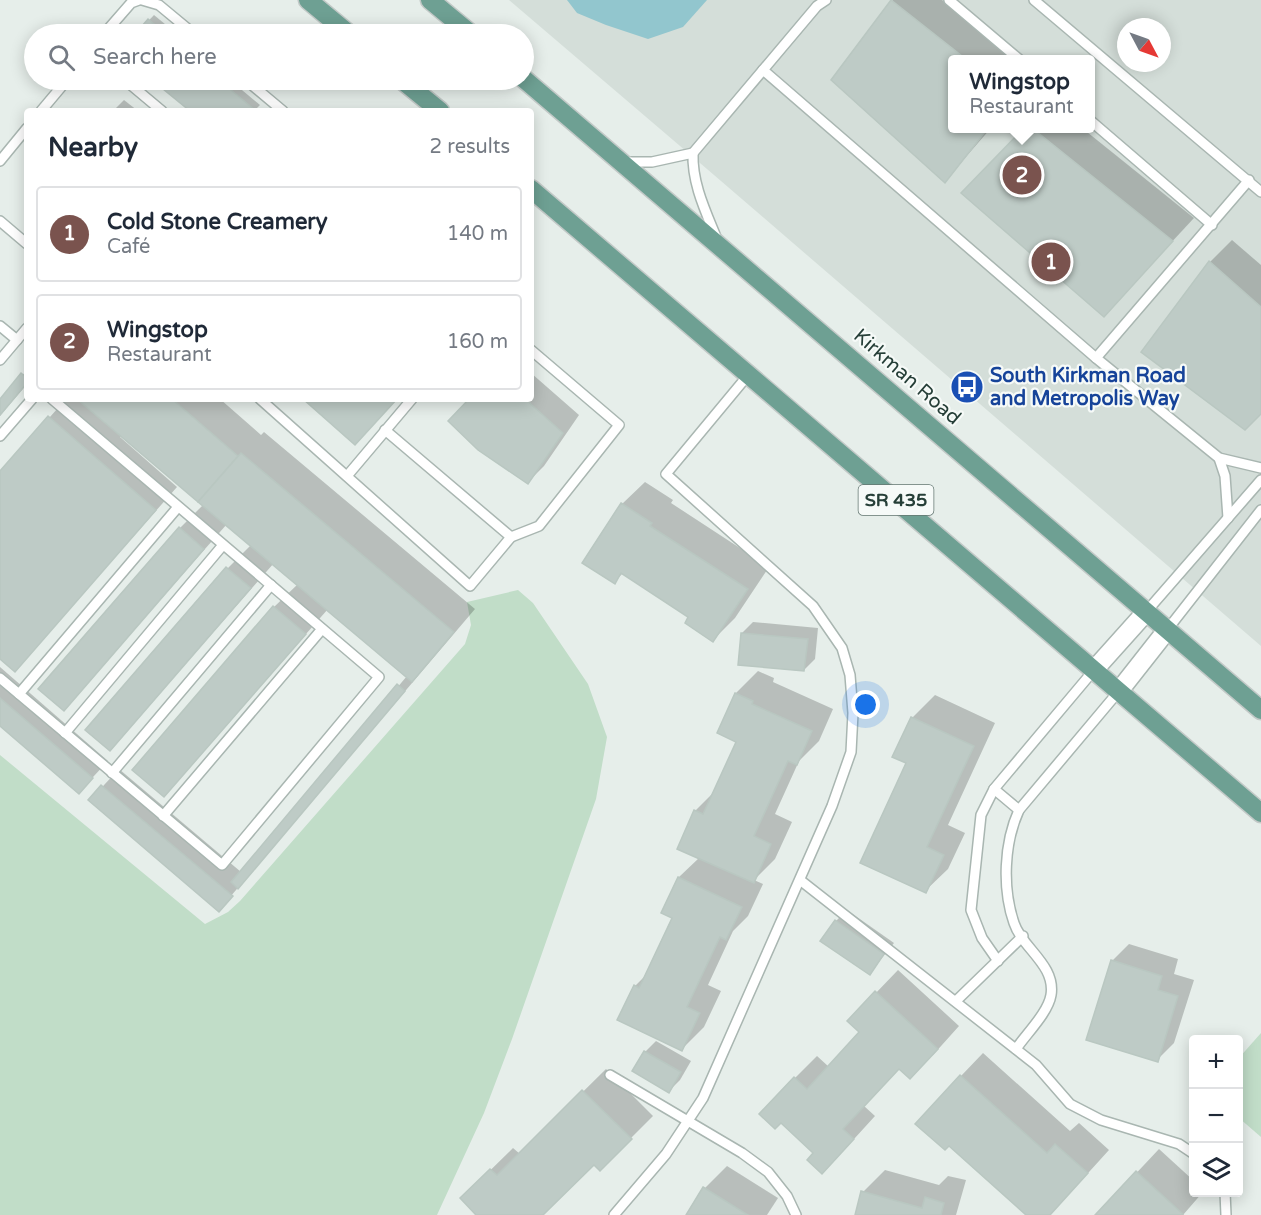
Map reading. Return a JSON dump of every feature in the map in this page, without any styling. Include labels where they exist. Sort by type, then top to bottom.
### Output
[{"type":"main road","points":[[308,0],[337,24]]},
{"type":"main road","points":[[430,0],[459,24]]},
{"type":"main road","name":"Kirkman Road","points":[[534,87],[1261,710]]},
{"type":"main road","points":[[412,90],[431,108]]},
{"type":"main road","name":"SR 435","points":[[534,192],[1261,813]]},
{"type":"street","points":[[1094,670],[1146,612]]},
{"type":"street","points":[[1119,691],[1167,630]]},
{"type":"lane","points":[[112,24],[130,3],[141,0],[159,5],[182,24]]},
{"type":"lane","points":[[622,162],[652,162],[693,153],[817,6],[826,0]]},
{"type":"lane","points":[[949,0],[1014,55]]},
{"type":"lane","points":[[1034,0],[1085,40],[1261,192]]},
{"type":"lane","points":[[763,70],[1096,358],[1219,458],[1261,468]]},
{"type":"lane","points":[[44,108],[59,90]]},
{"type":"lane","points":[[137,90],[158,108]]},
{"type":"lane","points":[[258,90],[279,108]]},
{"type":"lane","points":[[1095,123],[1212,225]]},
{"type":"lane","points":[[0,160],[24,132]]},
{"type":"lane","points":[[693,153],[693,168],[701,200],[719,245]]},
{"type":"lane","points":[[1096,358],[1249,180]]},
{"type":"lane","points":[[1,224],[24,242]]},
{"type":"lane","points":[[0,326],[17,340]]},
{"type":"lane","points":[[0,360],[24,332]]},
{"type":"lane","points":[[263,402],[470,586],[511,537],[539,526],[619,425],[534,353]]},
{"type":"lane","points":[[615,1215],[666,1154],[703,1098],[832,806],[850,752],[853,713],[850,675],[842,648],[813,606],[666,474],[749,374]]},
{"type":"lane","points":[[0,436],[29,402]]},
{"type":"lane","points":[[0,678],[222,865],[379,677],[56,402]]},
{"type":"lane","points":[[347,476],[409,402]]},
{"type":"lane","points":[[386,430],[511,537]]},
{"type":"lane","points":[[1219,458],[1225,476],[1228,518]]},
{"type":"lane","points":[[1146,612],[1261,480]]},
{"type":"lane","points":[[19,694],[178,507]]},
{"type":"lane","points":[[1167,630],[1261,510]]},
{"type":"lane","points":[[65,733],[224,545]]},
{"type":"lane","points":[[112,773],[271,585]]},
{"type":"lane","points":[[163,816],[322,629]]},
{"type":"lane","points":[[998,961],[982,938],[971,910],[981,815],[994,789],[1094,670]]},
{"type":"lane","points":[[1016,1048],[1051,996],[1051,982],[1040,958],[1014,925],[1006,874],[1010,830],[1019,810],[1119,691]]},
{"type":"lane","points":[[994,789],[1019,810]]},
{"type":"lane","points":[[800,880],[1016,1048],[1036,1065],[1070,1104],[1101,1120],[1179,1144],[1189,1151]]},
{"type":"lane","points":[[957,1001],[1023,936]]},
{"type":"lane","points":[[610,1075],[742,1153],[768,1172],[787,1196],[796,1215]]},
{"type":"lane","points":[[1225,1197],[1226,1215]]},
{"type":"shaded area","points":[[509,0],[1261,0],[1261,646]]},
{"type":"green space","points":[[518,590],[533,603],[588,684],[607,737],[596,799],[512,1039],[484,1113],[437,1215],[0,1215],[0,755],[205,924],[228,912],[240,901],[465,644],[471,625],[467,602]]},
{"type":"green space","points":[[1261,1033],[1261,1137],[1243,1121],[1243,1053]]},
{"type":"water","points":[[567,0],[707,0],[683,27],[648,39],[577,13]]},
{"type":"building","points":[[891,0],[961,55],[948,55],[948,133],[984,133],[945,183],[831,80]]},
{"type":"building","points":[[148,19],[154,24],[144,24]]},
{"type":"building","points":[[164,90],[231,90],[252,108],[186,108]]},
{"type":"building","points":[[1019,133],[1038,133],[1173,241],[1104,317],[961,193]]},
{"type":"building","points":[[1209,261],[1261,307],[1261,414],[1245,430],[1141,352]]},
{"type":"building","points":[[21,373],[24,376],[24,387],[0,415],[0,399]]},
{"type":"building","points":[[81,402],[175,402],[238,456],[198,502]]},
{"type":"building","points":[[306,402],[394,402],[355,445]]},
{"type":"building","points":[[466,402],[528,402],[563,433],[528,484],[478,450],[448,421]]},
{"type":"building","points":[[48,416],[156,510],[15,672],[0,659],[0,471]]},
{"type":"building","points":[[241,453],[454,632],[412,682],[198,502]]},
{"type":"building","points":[[621,503],[652,523],[650,526],[748,589],[713,642],[685,623],[688,617],[621,573],[615,584],[582,563]]},
{"type":"building","points":[[179,527],[204,549],[64,711],[38,689]]},
{"type":"building","points":[[226,567],[251,588],[110,751],[85,730]]},
{"type":"building","points":[[273,606],[306,634],[164,797],[132,770]]},
{"type":"building","points":[[741,633],[808,639],[804,671],[738,665]]},
{"type":"building","points":[[397,684],[405,691],[238,889],[231,882]]},
{"type":"building","points":[[735,693],[753,701],[752,704],[812,731],[797,765],[788,761],[754,836],[771,844],[754,883],[677,849],[694,810],[703,814],[736,742],[717,733]]},
{"type":"building","points":[[0,698],[93,778],[79,794],[0,726]]},
{"type":"building","points":[[911,717],[974,746],[927,847],[944,855],[926,893],[860,863],[906,763],[892,757]]},
{"type":"building","points":[[101,785],[233,896],[219,912],[88,800]]},
{"type":"building","points":[[678,877],[742,907],[726,940],[720,937],[687,1007],[700,1013],[682,1051],[617,1020],[634,985],[639,988],[672,918],[661,913]]},
{"type":"building","points":[[835,920],[884,954],[870,975],[820,941]]},
{"type":"building","points":[[1111,960],[1162,976],[1158,990],[1178,996],[1158,1062],[1086,1040]]},
{"type":"building","points":[[875,991],[938,1049],[910,1079],[899,1069],[843,1129],[854,1139],[822,1174],[807,1160],[813,1153],[781,1123],[775,1129],[759,1114],[794,1077],[807,1089],[859,1032],[847,1021]]},
{"type":"building","points":[[644,1051],[681,1072],[669,1093],[632,1071]]},
{"type":"building","points":[[960,1075],[1047,1153],[1055,1144],[1088,1173],[1050,1215],[1026,1215],[949,1146],[945,1150],[915,1124]]},
{"type":"building","points":[[582,1090],[632,1139],[600,1171],[594,1165],[543,1215],[476,1215],[460,1198],[490,1169],[497,1175]]},
{"type":"building","points":[[1136,1171],[1183,1214],[1183,1215],[1095,1215]]},
{"type":"building","points":[[703,1187],[748,1215],[686,1215]]},
{"type":"building","points":[[861,1191],[922,1208],[925,1197],[944,1203],[941,1215],[855,1215]]},
{"type":"place","name":"Wingstop","points":[[1022,175]]},
{"type":"place","name":"Cold Stone Creamery","points":[[1051,262]]},
{"type":"place","name":"South Kirkman Road and Metropolis Way","points":[[967,387]]}]
